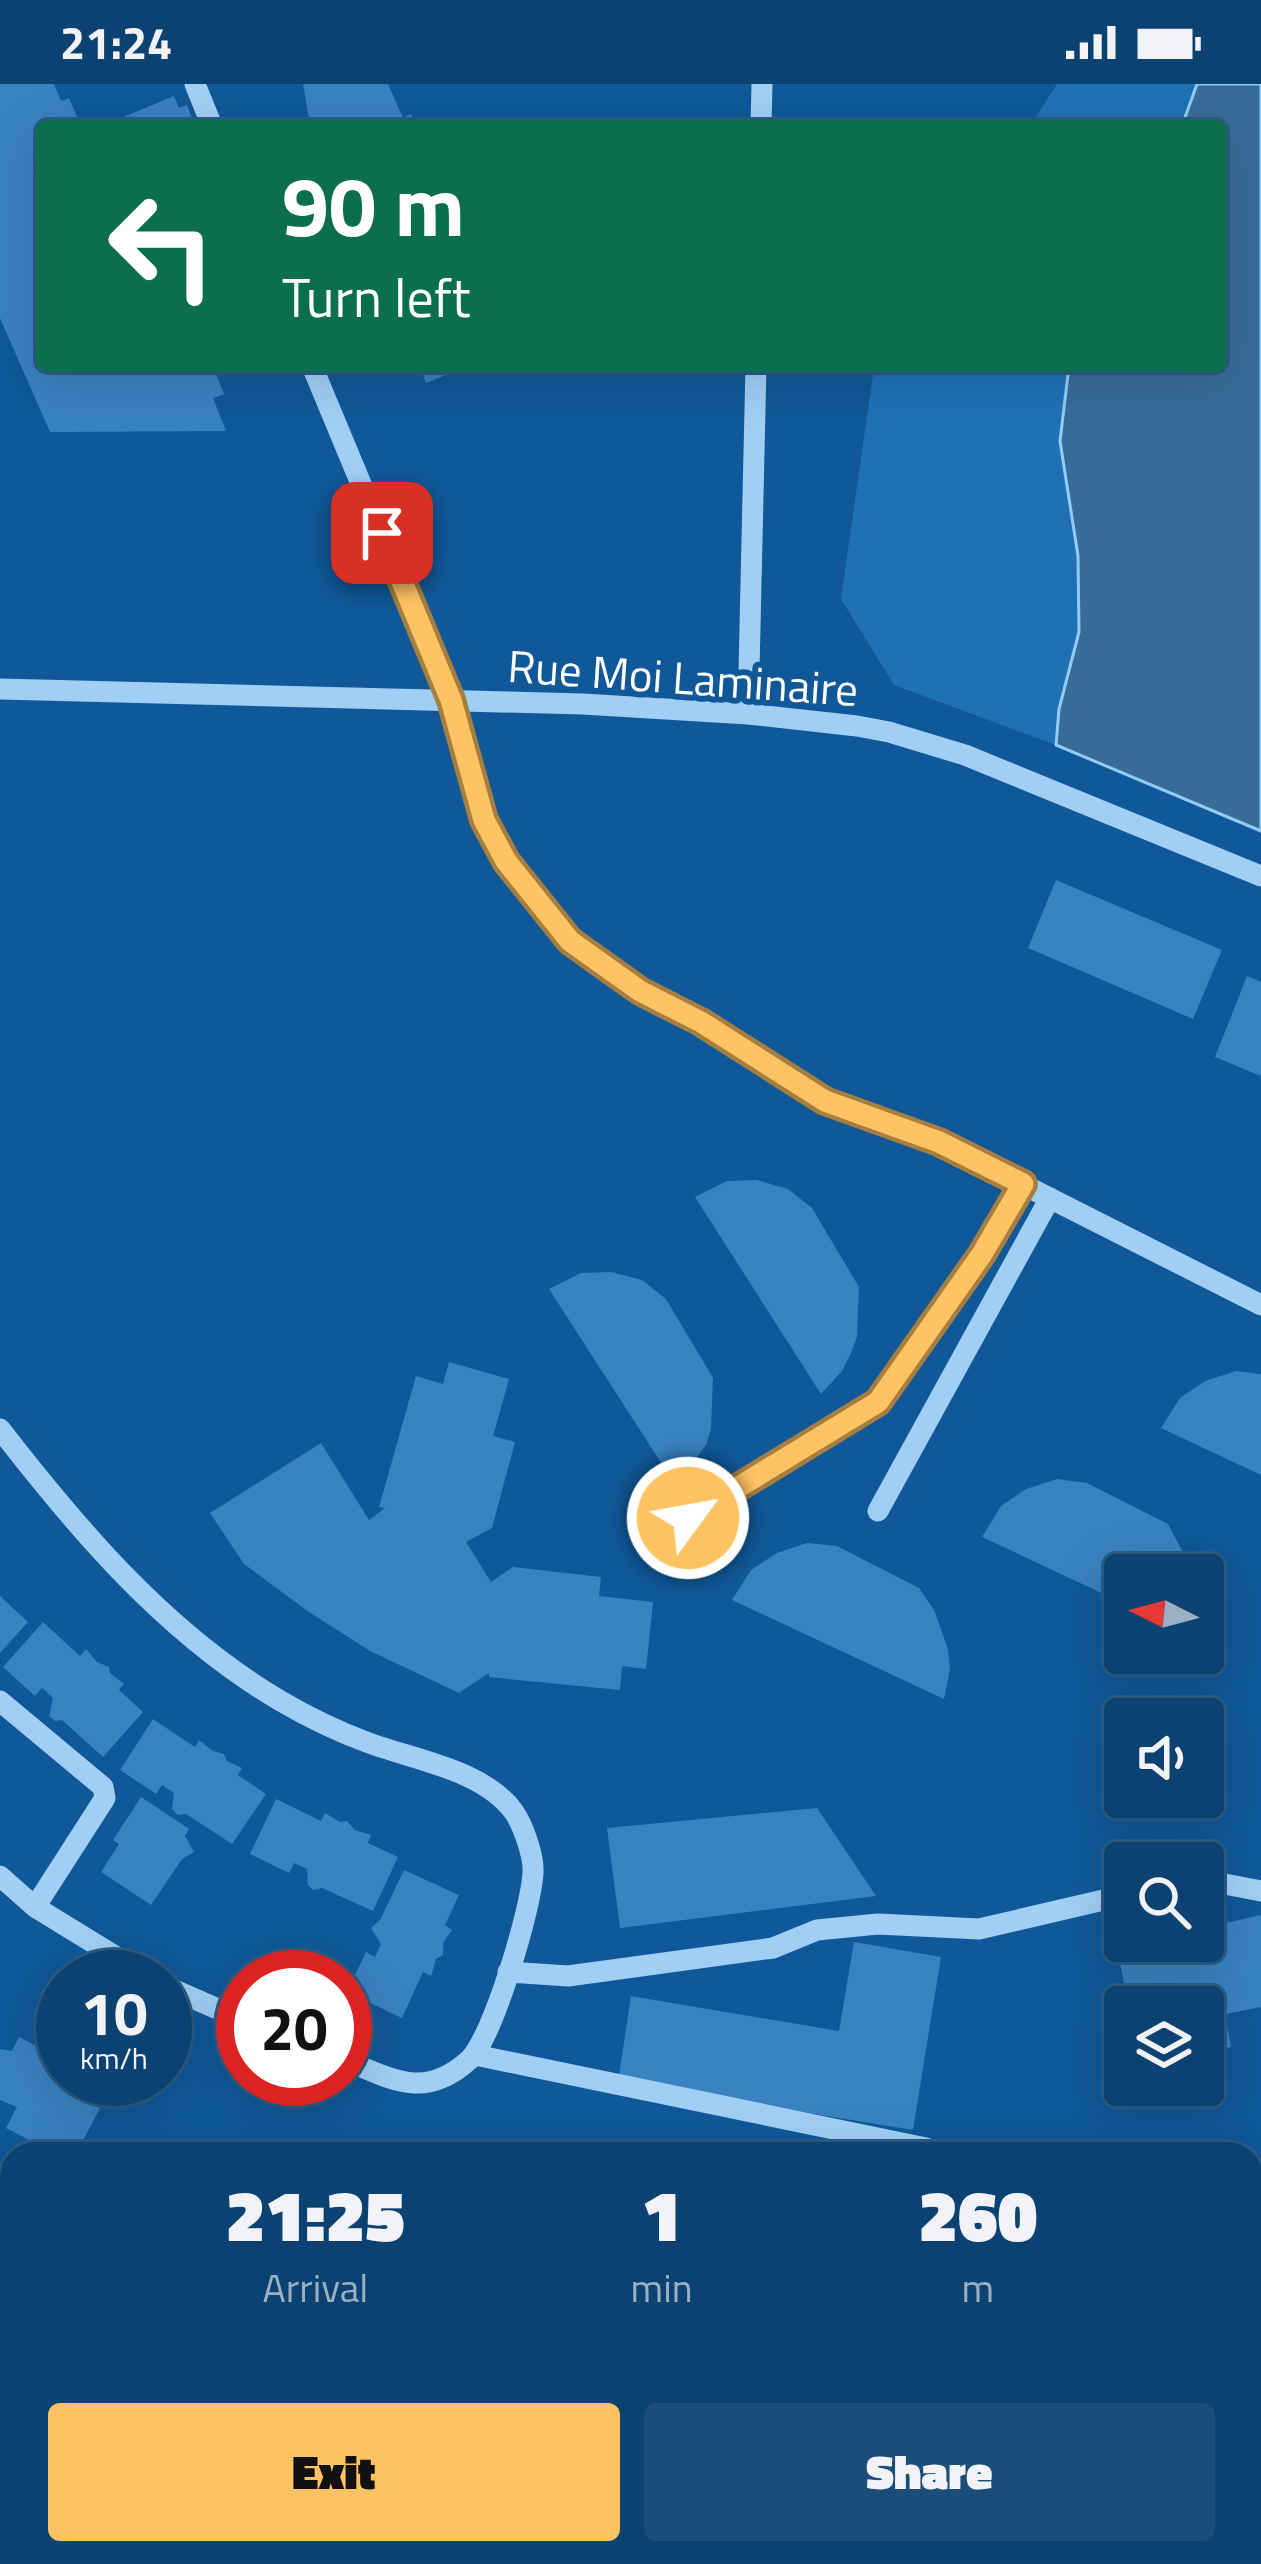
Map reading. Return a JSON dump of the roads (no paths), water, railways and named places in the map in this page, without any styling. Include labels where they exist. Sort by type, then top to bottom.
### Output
[{"type":"street","points":[[194,84],[209,120]]},
{"type":"street","points":[[761,120],[762,84]]},
{"type":"street","points":[[314,372],[451,700],[484,820],[506,861],[570,941],[640,991],[701,1022],[825,1101],[939,1142],[1261,1305]]},
{"type":"street","points":[[748,714],[756,372]]},
{"type":"street","name":"Rue Moi Laminaire","points":[[0,689],[451,700],[748,714],[889,732],[965,755],[1261,876]]},
{"type":"street","points":[[688,1518],[878,1402],[982,1254],[1023,1184]]},
{"type":"street","points":[[878,1511],[1050,1198]]},
{"type":"street","points":[[0,1429],[74,1524],[218,1657],[279,1700],[362,1741],[479,1782],[517,1816],[533,1866],[508,1972],[475,2055],[428,2085],[399,2083],[372,2072]]},
{"type":"street","points":[[0,1701],[103,1787],[105,1798],[35,1907]]},
{"type":"street","points":[[0,1876],[35,1907],[105,1950]]},
{"type":"street","points":[[1224,1884],[1261,1891]]},
{"type":"street","points":[[508,1972],[568,1976],[773,1948],[817,1930],[857,1926],[979,1929],[1104,1900]]},
{"type":"street","points":[[475,2055],[897,2142]]}]
